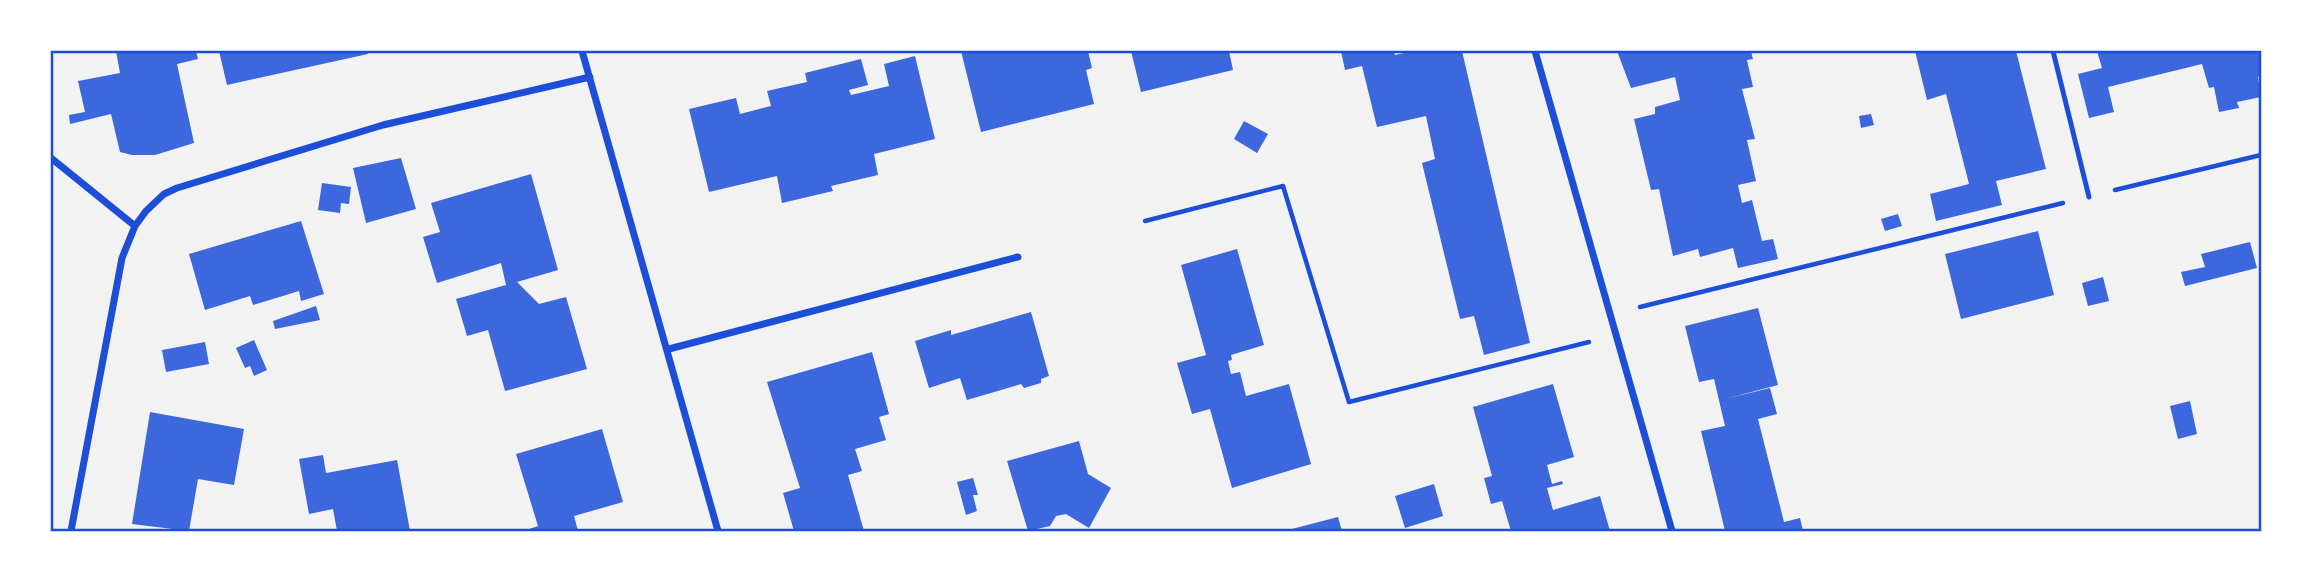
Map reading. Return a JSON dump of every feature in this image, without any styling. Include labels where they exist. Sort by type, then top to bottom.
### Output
[{"type":"street","points":[[582,51],[669,349],[718,531]]},
{"type":"street","points":[[1535,51],[1608,316],[1672,531]]},
{"type":"street","points":[[71,531],[116,278],[135,226],[164,194],[223,173],[383,125],[590,78]]},
{"type":"street","points":[[51,158],[135,226]]},
{"type":"street","points":[[669,349],[1018,257]]},
{"type":"lane","points":[[2053,51],[2089,197]]},
{"type":"path","points":[[1608,316],[2261,155]]},
{"type":"path","points":[[1146,221],[1283,186],[1349,402],[1614,336]]},
{"type":"building","points":[[116,51],[196,51],[198,59],[177,64],[194,143],[155,155],[132,155],[120,152],[111,114],[70,124],[69,115],[85,112],[78,81],[120,73]]},
{"type":"building","points":[[219,51],[367,51],[368,54],[227,85]]},
{"type":"building","points":[[961,51],[1088,51],[1092,68],[1086,70],[1094,104],[981,132]]},
{"type":"building","points":[[1131,51],[1229,51],[1233,70],[1141,92]]},
{"type":"building","points":[[1341,51],[1394,51],[1395,55],[1413,51],[1462,51],[1530,343],[1484,355],[1474,316],[1460,319],[1422,163],[1435,159],[1426,116],[1377,127],[1362,66],[1345,70]]},
{"type":"building","points":[[1617,51],[1751,51],[1753,59],[1747,60],[1753,87],[1742,89],[1755,139],[1747,140],[1756,181],[1738,185],[1742,203],[1752,200],[1762,241],[1773,239],[1778,259],[1738,268],[1733,248],[1700,257],[1698,249],[1673,256],[1659,189],[1651,190],[1634,119],[1655,114],[1655,107],[1680,100],[1675,77],[1631,88]]},
{"type":"building","points":[[1915,51],[2016,51],[2046,169],[1996,181],[2002,205],[1936,221],[1930,194],[1969,184],[1946,94],[1927,100]]},
{"type":"building","points":[[2097,51],[2261,51],[2261,75],[2258,77],[2261,97],[2237,102],[2239,108],[2219,112],[2214,87],[2209,88],[2202,64],[2108,87],[2114,112],[2089,118],[2078,74],[2102,68]]},
{"type":"building","points":[[915,56],[935,139],[874,154],[878,175],[831,186],[833,191],[782,203],[777,176],[709,192],[689,109],[736,98],[740,114],[771,106],[767,91],[807,82],[805,73],[861,59],[868,85],[849,90],[851,95],[889,86],[884,64]]},
{"type":"building","points":[[1871,114],[1874,125],[1861,128],[1859,116]]},
{"type":"building","points":[[1244,121],[1268,134],[1257,153],[1234,139]]},
{"type":"building","points":[[401,158],[416,209],[366,223],[353,168]]},
{"type":"building","points":[[531,174],[558,270],[517,282],[539,304],[566,297],[587,369],[505,391],[488,330],[467,336],[456,299],[506,285],[501,263],[437,283],[423,237],[440,232],[431,203]]},
{"type":"building","points":[[322,183],[351,187],[349,204],[341,203],[340,213],[318,210]]},
{"type":"building","points":[[1898,214],[1902,226],[1885,231],[1881,219]]},
{"type":"building","points":[[301,221],[324,294],[301,301],[299,291],[253,305],[250,296],[205,310],[189,254]]},
{"type":"building","points":[[2038,231],[2054,295],[1961,319],[1945,254]]},
{"type":"building","points":[[2250,242],[2257,268],[2185,286],[2181,272],[2205,267],[2201,254]]},
{"type":"building","points":[[1237,249],[1264,345],[1231,355],[1232,360],[1228,361],[1231,374],[1240,372],[1246,396],[1289,384],[1311,464],[1232,488],[1210,409],[1192,414],[1177,363],[1206,355],[1181,265]]},
{"type":"building","points":[[2103,277],[2109,301],[2088,306],[2082,283]]},
{"type":"building","points":[[316,306],[320,320],[275,329],[273,321]]},
{"type":"building","points":[[1758,308],[1778,385],[1725,399],[1770,388],[1777,414],[1758,419],[1784,522],[1800,518],[1803,531],[1725,531],[1701,431],[1725,426],[1714,379],[1699,382],[1685,326]]},
{"type":"building","points":[[1031,312],[1049,376],[1041,379],[1041,383],[1024,388],[1021,384],[967,400],[960,378],[929,388],[915,341],[951,330],[951,335]]},
{"type":"building","points":[[254,340],[267,370],[254,376],[250,366],[245,368],[236,348]]},
{"type":"building","points":[[205,342],[209,364],[166,372],[162,350]]},
{"type":"building","points":[[872,352],[889,414],[879,417],[886,440],[855,449],[862,471],[848,475],[864,531],[794,531],[783,493],[800,488],[767,382]]},
{"type":"building","points":[[1553,384],[1574,457],[1547,465],[1552,484],[1562,481],[1563,484],[1547,488],[1553,510],[1600,496],[1610,531],[1511,531],[1502,501],[1491,504],[1484,478],[1492,476],[1473,407]]},
{"type":"building","points":[[2190,401],[2197,434],[2178,439],[2170,406]]},
{"type":"building","points":[[150,412],[244,429],[234,485],[198,479],[189,531],[132,524]]},
{"type":"building","points":[[602,429],[623,502],[574,516],[578,531],[523,531],[538,526],[516,454]]},
{"type":"building","points":[[1079,441],[1088,474],[1111,488],[1089,528],[1066,514],[1056,516],[1050,526],[1028,531],[1007,461]]},
{"type":"building","points":[[323,455],[326,473],[397,460],[410,531],[337,531],[333,509],[309,514],[299,459]]},
{"type":"building","points":[[973,478],[978,495],[973,495],[977,511],[966,515],[957,482]]},
{"type":"building","points":[[1434,484],[1443,516],[1405,528],[1395,496]]},
{"type":"building","points":[[1338,517],[1342,531],[1288,531],[1288,530]]}]
